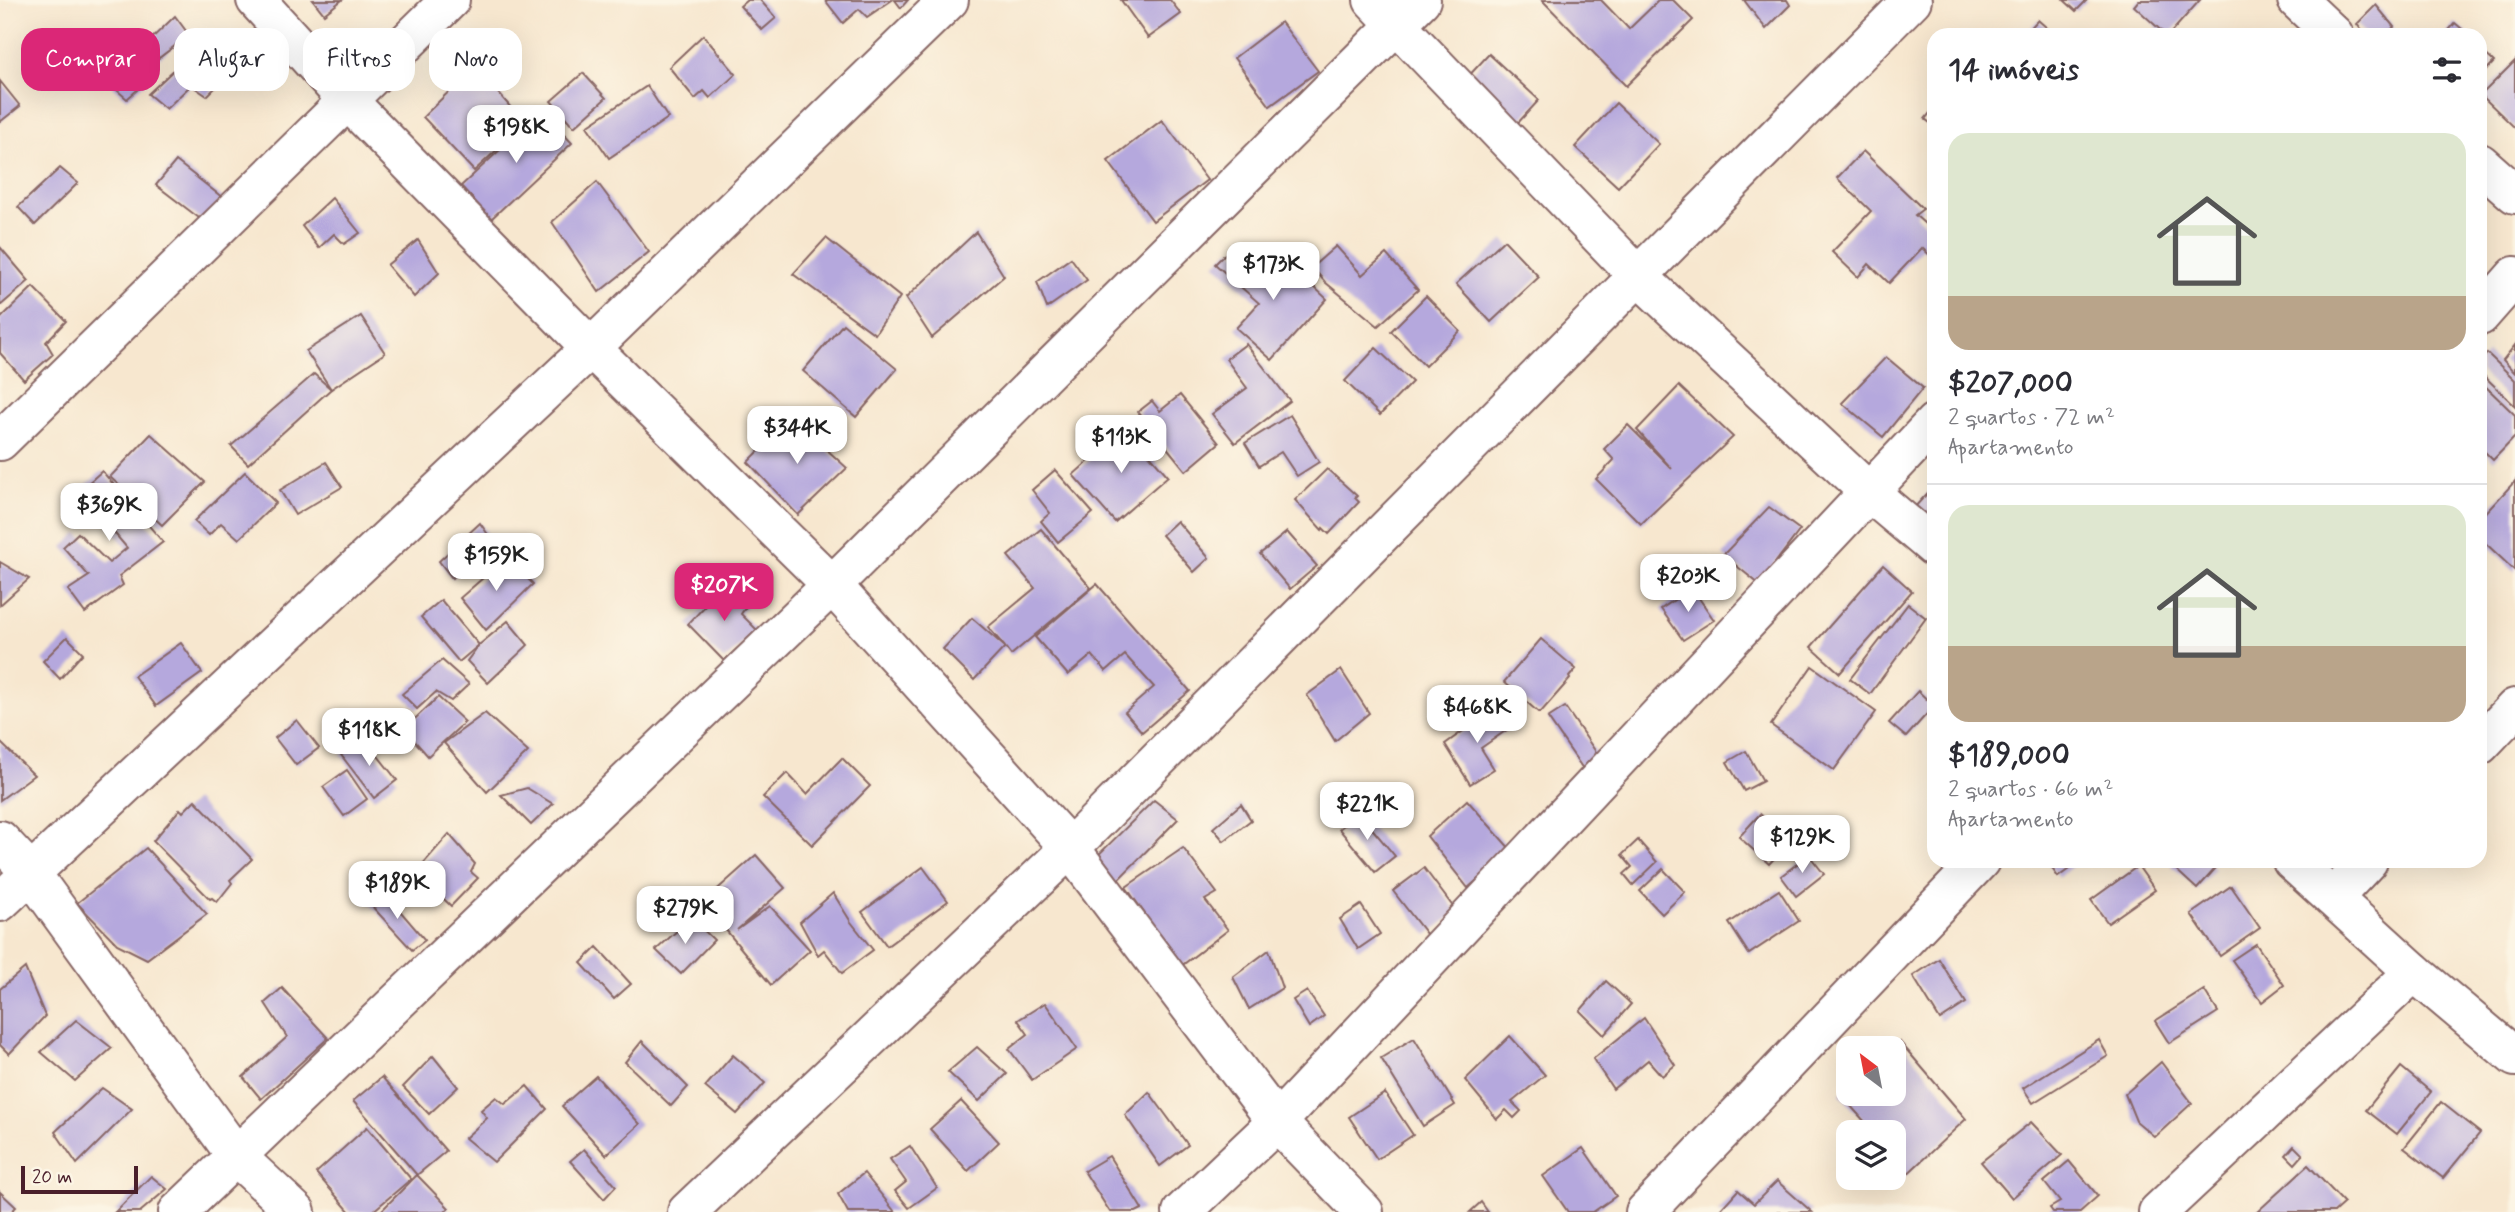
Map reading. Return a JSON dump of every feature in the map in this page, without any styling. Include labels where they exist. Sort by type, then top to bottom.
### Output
[{"type":"street","points":[[256,0],[348,102],[591,348],[832,585],[1070,848],[1277,1122],[1364,1212]]},
{"type":"street","points":[[0,441],[450,0]]},
{"type":"street","points":[[0,902],[591,348],[949,0]]},
{"type":"street","points":[[687,1212],[1070,848],[1912,0]]},
{"type":"street","points":[[178,1212],[832,585],[1397,8],[1637,275],[1870,493],[1927,541]]},
{"type":"street","points":[[2487,169],[2515,194]]},
{"type":"street","points":[[2487,308],[2515,276]]},
{"type":"street","points":[[1182,1212],[1277,1122],[1927,431]]},
{"type":"street","points":[[2487,738],[2515,708]]},
{"type":"street","points":[[0,840],[30,872],[237,1157],[296,1212]]},
{"type":"street","points":[[1646,1212],[1973,868]]},
{"type":"street","points":[[2300,868],[2414,972],[2515,1057]]},
{"type":"street","points":[[2333,898],[2361,868]]},
{"type":"street","points":[[2158,1212],[2414,972]]},
{"type":"building","points":[[313,0],[342,0],[324,14]]},
{"type":"building","points":[[747,0],[760,0],[776,18],[762,30],[740,6]]},
{"type":"building","points":[[825,0],[892,0],[867,17],[859,9],[843,23]]},
{"type":"building","points":[[895,0],[908,0],[901,8]]},
{"type":"building","points":[[1121,0],[1170,0],[1181,14],[1148,38]]},
{"type":"building","points":[[1542,0],[1601,0],[1629,29],[1659,0],[1673,0],[1693,20],[1626,86]]},
{"type":"building","points":[[1744,0],[1787,0],[1790,5],[1766,29]]},
{"type":"building","points":[[2064,0],[2087,0],[2076,11]]},
{"type":"building","points":[[2139,0],[2200,0],[2175,28],[2158,28],[2134,6]]},
{"type":"building","points":[[2376,5],[2394,27],[2360,28],[2357,24]]},
{"type":"building","points":[[175,16],[184,28],[174,28],[174,46],[160,57],[160,30]]},
{"type":"building","points":[[2038,20],[2047,28],[2031,28]]},
{"type":"building","points":[[1281,22],[1318,71],[1270,106],[1234,58]]},
{"type":"building","points":[[703,35],[736,74],[710,98],[704,91],[695,99],[669,67]]},
{"type":"building","points":[[1489,54],[1539,100],[1515,126],[1465,80]]},
{"type":"building","points":[[2487,56],[2494,62],[2487,70]]},
{"type":"building","points":[[2515,61],[2515,128],[2487,101],[2487,89]]},
{"type":"building","points":[[174,70],[174,91],[185,91],[166,109],[148,94],[151,91],[160,91],[160,83]]},
{"type":"building","points":[[583,73],[606,98],[574,127],[551,101]]},
{"type":"building","points":[[0,81],[20,106],[0,122]]},
{"type":"building","points":[[647,86],[668,118],[609,158],[587,126]]},
{"type":"building","points":[[118,91],[136,91],[127,99]]},
{"type":"building","points":[[200,91],[212,91],[207,96]]},
{"type":"building","points":[[450,91],[497,91],[525,124],[474,171],[423,117]]},
{"type":"building","points":[[1616,103],[1659,144],[1618,187],[1575,147]]},
{"type":"building","points":[[542,111],[572,143],[491,219],[461,186]]},
{"type":"building","points":[[1162,120],[1207,180],[1153,221],[1108,161]]},
{"type":"building","points":[[1863,151],[1923,209],[1915,215],[1927,226],[1927,253],[1922,248],[1889,283],[1869,264],[1858,277],[1832,252],[1871,211],[1837,178]]},
{"type":"building","points":[[176,161],[223,198],[203,221],[156,185]]},
{"type":"building","points":[[60,168],[78,183],[35,225],[18,207]]},
{"type":"building","points":[[597,182],[649,252],[599,292],[552,222]]},
{"type":"building","points":[[332,198],[360,233],[344,244],[334,234],[319,248],[302,226]]},
{"type":"building","points":[[976,232],[1004,276],[932,338],[906,298]]},
{"type":"building","points":[[826,238],[900,297],[875,334],[793,274]]},
{"type":"building","points":[[418,240],[439,273],[414,297],[387,265]]},
{"type":"building","points":[[1504,240],[1539,277],[1491,322],[1456,284]]},
{"type":"building","points":[[1336,246],[1362,275],[1386,254],[1418,290],[1378,326],[1325,282],[1312,267]]},
{"type":"building","points":[[0,247],[29,281],[0,306]]},
{"type":"building","points":[[1230,249],[1257,273],[1283,258],[1327,299],[1272,360],[1236,328],[1259,303],[1215,264]]},
{"type":"building","points":[[1071,258],[1087,280],[1047,308],[1037,282]]},
{"type":"building","points":[[33,287],[66,321],[46,342],[53,354],[24,380],[0,353],[0,319]]},
{"type":"building","points":[[1426,296],[1460,331],[1425,366],[1391,331]]},
{"type":"building","points":[[361,316],[385,353],[331,389],[306,351]]},
{"type":"building","points":[[843,324],[897,369],[856,417],[803,371]]},
{"type":"building","points":[[1246,344],[1290,401],[1235,443],[1212,414],[1247,388],[1226,359]]},
{"type":"building","points":[[2515,345],[2515,373],[2503,360]]},
{"type":"building","points":[[1376,348],[1412,382],[1380,415],[1345,381]]},
{"type":"building","points":[[2487,353],[2515,380],[2515,406],[2487,379]]},
{"type":"building","points":[[1886,357],[1923,388],[1883,437],[1842,403]]},
{"type":"building","points":[[314,374],[331,389],[248,464],[231,446]]},
{"type":"building","points":[[1679,386],[1733,437],[1641,524],[1596,479],[1614,460],[1604,449],[1628,425],[1672,469],[1637,430]]},
{"type":"building","points":[[2487,388],[2515,415],[2515,437],[2493,460],[2487,454]]},
{"type":"building","points":[[1180,395],[1219,443],[1186,471],[1138,412],[1152,401],[1160,411]]},
{"type":"building","points":[[1290,415],[1319,462],[1297,476],[1281,452],[1259,466],[1245,443]]},
{"type":"building","points":[[792,418],[847,468],[798,515],[748,462]]},
{"type":"building","points":[[1126,428],[1168,476],[1115,522],[1073,475]]},
{"type":"building","points":[[151,434],[205,482],[162,525],[110,477]]},
{"type":"building","points":[[326,462],[342,487],[295,515],[280,490]]},
{"type":"building","points":[[1327,469],[1357,496],[1355,498],[1359,502],[1329,534],[1323,528],[1322,530],[1295,500]]},
{"type":"building","points":[[1055,470],[1093,513],[1058,542],[1041,521],[1050,513],[1032,490]]},
{"type":"building","points":[[102,471],[163,542],[119,576],[123,585],[85,613],[68,590],[89,576],[63,547],[78,533],[109,563],[127,548],[79,491]]},
{"type":"building","points":[[245,472],[276,503],[239,539],[221,523],[209,535],[194,521]]},
{"type":"building","points":[[2515,481],[2515,571],[2487,545],[2487,511]]},
{"type":"building","points":[[1927,494],[1927,522],[1913,509]]},
{"type":"building","points":[[1769,507],[1800,530],[1759,584],[1723,555]]},
{"type":"building","points":[[1177,521],[1209,558],[1194,572],[1162,535]]},
{"type":"building","points":[[480,523],[494,543],[452,578],[439,561]]},
{"type":"building","points":[[1041,529],[1091,588],[1011,655],[988,627],[1035,588],[1008,556]]},
{"type":"building","points":[[1287,532],[1317,566],[1290,589],[1260,554]]},
{"type":"building","points":[[507,557],[533,584],[486,630],[460,598]]},
{"type":"building","points":[[0,562],[29,579],[0,605]]},
{"type":"building","points":[[1883,565],[1912,591],[1840,673],[1811,647]]},
{"type":"building","points":[[1097,584],[1190,691],[1142,732],[1125,712],[1154,687],[1125,655],[1106,671],[1092,655],[1068,675],[1035,637]]},
{"type":"building","points":[[724,586],[750,601],[741,614],[757,630],[724,661],[688,624]]},
{"type":"building","points":[[1692,588],[1714,620],[1683,640],[1661,609]]},
{"type":"building","points":[[441,600],[479,645],[459,662],[421,617]]},
{"type":"building","points":[[1908,604],[1926,618],[1870,694],[1850,679]]},
{"type":"building","points":[[972,618],[1005,647],[974,680],[943,649]]},
{"type":"building","points":[[508,621],[528,645],[488,683],[467,661],[479,645]]},
{"type":"building","points":[[67,637],[83,653],[60,679],[43,661]]},
{"type":"building","points":[[1541,639],[1576,669],[1541,712],[1538,712],[1504,682]]},
{"type":"building","points":[[181,643],[202,673],[156,706],[134,676]]},
{"type":"building","points":[[442,660],[469,684],[451,701],[436,692],[417,709],[402,694]]},
{"type":"building","points":[[1812,666],[1876,712],[1834,770],[1771,725]]},
{"type":"building","points":[[1341,670],[1369,713],[1335,741],[1307,695]]},
{"type":"building","points":[[1918,691],[1927,699],[1927,714],[1906,737],[1889,723]]},
{"type":"building","points":[[438,697],[465,722],[428,756],[404,729]]},
{"type":"building","points":[[1497,707],[1511,727],[1481,748],[1494,769],[1470,784],[1445,744]]},
{"type":"building","points":[[1565,707],[1607,768],[1590,779],[1548,718]]},
{"type":"building","points":[[485,713],[528,752],[487,792],[444,743]]},
{"type":"building","points":[[297,720],[319,748],[296,765],[275,738]]},
{"type":"building","points":[[363,737],[397,780],[374,798],[341,755]]},
{"type":"building","points":[[0,742],[34,775],[0,800]]},
{"type":"building","points":[[1746,751],[1763,781],[1744,791],[1727,762]]},
{"type":"building","points":[[842,758],[870,786],[812,845],[763,797],[787,773],[807,794]]},
{"type":"building","points":[[347,770],[367,799],[344,816],[323,787]]},
{"type":"building","points":[[527,788],[553,804],[531,825],[501,795]]},
{"type":"building","points":[[195,800],[252,859],[230,880],[232,883],[217,902],[210,899],[153,841],[180,809],[183,812]]},
{"type":"building","points":[[1154,800],[1178,819],[1106,892],[1087,866]]},
{"type":"building","points":[[1467,800],[1511,850],[1468,888],[1427,836]]},
{"type":"building","points":[[1241,804],[1251,820],[1224,841],[1213,828]]},
{"type":"building","points":[[1359,813],[1395,856],[1375,872],[1339,829]]},
{"type":"building","points":[[1760,814],[1791,840],[1769,864],[1739,837]]},
{"type":"building","points":[[449,834],[475,864],[471,872],[478,878],[451,906],[416,872]]},
{"type":"building","points":[[1638,840],[1657,862],[1633,885],[1624,874],[1632,867],[1622,855]]},
{"type":"building","points":[[146,848],[207,914],[147,959],[117,944],[77,903]]},
{"type":"building","points":[[1183,848],[1217,893],[1205,900],[1228,930],[1172,973],[1133,923],[1145,914],[1126,887]]},
{"type":"building","points":[[756,855],[785,888],[737,930],[770,906],[810,950],[771,985],[703,902]]},
{"type":"building","points":[[1809,855],[1824,874],[1796,896],[1781,876]]},
{"type":"building","points":[[923,867],[948,901],[887,946],[862,912]]},
{"type":"building","points":[[1424,868],[1457,912],[1427,935],[1393,891]]},
{"type":"building","points":[[2052,868],[2070,868],[2058,877]]},
{"type":"building","points":[[2135,868],[2139,868],[2155,890],[2108,923],[2091,900]]},
{"type":"building","points":[[2174,868],[2215,869],[2197,889]]},
{"type":"building","points":[[1663,869],[1685,892],[1662,914],[1640,891]]},
{"type":"building","points":[[2231,886],[2260,928],[2220,956],[2191,914]]},
{"type":"building","points":[[1779,890],[1799,921],[1749,954],[1729,923]]},
{"type":"building","points":[[383,891],[425,940],[412,950],[369,903]]},
{"type":"building","points":[[833,893],[873,950],[842,973],[824,950],[818,955],[800,922]]},
{"type":"building","points":[[1361,905],[1380,934],[1358,949],[1340,919]]},
{"type":"building","points":[[691,918],[714,940],[681,974],[656,950]]},
{"type":"building","points":[[2256,944],[2284,985],[2262,1002],[2232,960]]},
{"type":"building","points":[[597,947],[631,984],[614,999],[581,963]]},
{"type":"building","points":[[1269,950],[1282,988],[1249,1009],[1233,977]]},
{"type":"building","points":[[1939,959],[1966,1003],[1940,1020],[1913,976]]},
{"type":"building","points":[[25,968],[45,1016],[9,1054],[0,1045],[0,989]]},
{"type":"building","points":[[1606,981],[1631,1004],[1604,1035],[1580,1011]]},
{"type":"building","points":[[282,988],[328,1038],[261,1099],[243,1077],[287,1037],[265,1003]]},
{"type":"building","points":[[2204,990],[2218,1012],[2169,1043],[2155,1021]]},
{"type":"building","points":[[1307,991],[1324,1016],[1309,1027],[1293,1000]]},
{"type":"building","points":[[1045,1003],[1077,1049],[1032,1080],[1009,1049],[1028,1034],[1018,1020]]},
{"type":"building","points":[[1644,1018],[1675,1065],[1662,1076],[1648,1060],[1613,1089],[1593,1059]]},
{"type":"building","points":[[76,1020],[112,1048],[75,1081],[41,1052]]},
{"type":"building","points":[[1510,1036],[1545,1075],[1512,1102],[1521,1111],[1514,1118],[1506,1110],[1497,1119],[1465,1080]]},
{"type":"building","points":[[1414,1038],[1455,1105],[1423,1126],[1381,1058]]},
{"type":"building","points":[[2099,1040],[2108,1056],[2033,1103],[2023,1088]]},
{"type":"building","points":[[642,1041],[688,1087],[671,1106],[625,1062]]},
{"type":"building","points":[[977,1047],[1007,1074],[979,1101],[948,1072]]},
{"type":"building","points":[[1906,1049],[1966,1119],[1906,1175],[1906,1120],[1863,1120],[1851,1106],[1906,1106]]},
{"type":"building","points":[[733,1055],[765,1083],[737,1114],[705,1087]]},
{"type":"building","points":[[433,1056],[458,1087],[429,1114],[403,1087]]},
{"type":"building","points":[[2161,1062],[2192,1103],[2155,1137],[2136,1121],[2125,1094]]},
{"type":"building","points":[[2401,1067],[2431,1092],[2397,1134],[2366,1110]]},
{"type":"building","points":[[596,1076],[640,1124],[606,1155],[562,1106]]},
{"type":"building","points":[[382,1077],[446,1151],[417,1175],[353,1101]]},
{"type":"building","points":[[527,1086],[547,1109],[494,1162],[465,1138],[487,1118],[481,1110],[496,1097],[505,1104]]},
{"type":"building","points":[[102,1088],[132,1109],[77,1164],[55,1132]]},
{"type":"building","points":[[1149,1092],[1188,1145],[1160,1166],[1125,1115]]},
{"type":"building","points":[[1385,1093],[1413,1135],[1377,1159],[1349,1117]]},
{"type":"building","points":[[961,1101],[999,1142],[968,1171],[930,1129]]},
{"type":"building","points":[[2441,1102],[2480,1133],[2443,1178],[2404,1148]]},
{"type":"building","points":[[2031,1122],[2062,1155],[2012,1198],[1981,1162]]},
{"type":"building","points":[[367,1127],[411,1179],[372,1212],[350,1212],[316,1173]]},
{"type":"building","points":[[910,1146],[937,1188],[909,1208],[895,1191],[906,1182],[890,1159]]},
{"type":"building","points":[[2294,1146],[2303,1155],[2295,1164],[2286,1155]]},
{"type":"building","points":[[1583,1148],[1616,1196],[1593,1212],[1568,1212],[1543,1176]]},
{"type":"building","points":[[584,1149],[616,1186],[604,1199],[570,1161]]},
{"type":"building","points":[[1109,1156],[1142,1209],[1136,1212],[1110,1212],[1084,1171]]},
{"type":"building","points":[[2069,1161],[2098,1196],[2080,1212],[2053,1212],[2050,1208],[2060,1202],[2044,1182]]},
{"type":"building","points":[[2308,1165],[2344,1203],[2334,1212],[2257,1212]]},
{"type":"building","points":[[864,1173],[895,1212],[848,1212],[838,1194]]},
{"type":"building","points":[[417,1175],[449,1208],[445,1212],[380,1212]]},
{"type":"building","points":[[151,1176],[167,1189],[140,1212],[115,1212]]},
{"type":"building","points":[[1777,1181],[1812,1212],[1718,1212],[1738,1190],[1754,1204]]},
{"type":"building","points":[[0,1192],[16,1207],[11,1212],[0,1212]]},
{"type":"building","points":[[1481,1202],[1488,1212],[1470,1212]]}]
